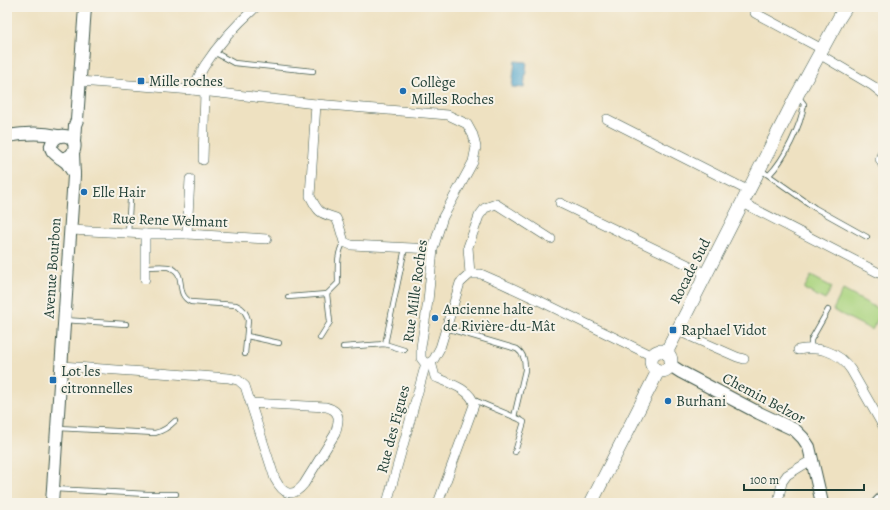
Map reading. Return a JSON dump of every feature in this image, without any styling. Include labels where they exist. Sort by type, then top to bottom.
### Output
[{"type":"main road","name":"Rocade Sud","points":[[666,352],[749,191],[764,172],[796,97],[820,51],[846,7]]},
{"type":"main road","points":[[591,503],[664,368],[671,360],[666,352],[657,352],[652,356],[652,365],[656,370],[664,368]]},
{"type":"street","name":"Avenue Bourbon","points":[[52,503],[74,173],[64,143],[77,120],[85,7]]},
{"type":"street","points":[[192,90],[204,66],[214,52],[242,19],[256,7]]},
{"type":"street","points":[[755,13],[820,51],[883,94]]},
{"type":"street","name":"Rue Mille Roches","points":[[80,81],[192,90],[316,104],[448,115],[467,124],[473,135],[476,147],[473,162],[443,217],[433,249],[428,301],[421,347],[421,358],[424,362],[428,363],[435,376],[465,391],[474,400]]},
{"type":"street","points":[[203,160],[205,92]]},
{"type":"street","points":[[316,104],[310,196],[316,209],[324,214],[336,218],[344,242],[351,245],[433,249]]},
{"type":"street","points":[[607,119],[749,191]]},
{"type":"street","points":[[7,136],[24,133],[47,134],[64,143],[67,158],[60,158],[74,173]]},
{"type":"street","points":[[187,234],[190,179]]},
{"type":"street","points":[[560,203],[707,274]]},
{"type":"street","points":[[743,203],[883,275]]},
{"type":"street","points":[[470,274],[468,247],[479,216],[485,208],[496,204],[551,239]]},
{"type":"street","name":"Rue Rene Welmant","points":[[71,230],[145,234],[187,234],[268,239]]},
{"type":"street","points":[[145,234],[145,279]]},
{"type":"street","points":[[428,363],[434,359],[440,348],[460,283],[470,274],[481,274],[497,281],[652,356]]},
{"type":"street","points":[[678,331],[744,359]]},
{"type":"street","points":[[798,350],[811,348],[819,349],[842,359],[848,365],[883,426]]},
{"type":"street","name":"Rue des Figues","points":[[387,503],[428,363]]},
{"type":"street","points":[[60,366],[229,378],[238,380],[245,386],[275,479],[284,491],[288,493],[295,492],[300,489],[335,434],[338,425],[337,412],[326,407],[251,403]]},
{"type":"street","name":"Chemin Belzor","points":[[664,368],[681,372],[759,414],[795,430],[804,438],[809,447],[822,503]]},
{"type":"street","points":[[438,503],[474,404],[474,400]]},
{"type":"street","points":[[778,503],[782,482],[787,475],[813,459]]},
{"type":"street","points":[[285,503],[288,493]]},
{"type":"street","points":[[878,503],[883,498]]},
{"type":"lane","points":[[214,52],[234,63],[314,71]]},
{"type":"lane","points":[[764,172],[815,208],[866,237]]},
{"type":"lane","points":[[128,233],[130,200]]},
{"type":"lane","points":[[288,297],[328,294],[338,283],[340,248],[344,242]]},
{"type":"lane","points":[[385,344],[405,248]]},
{"type":"lane","points":[[146,267],[168,267],[173,270],[180,277],[182,294],[191,302],[236,305],[242,308],[247,315],[248,320],[245,354]]},
{"type":"lane","points":[[320,338],[330,322],[328,294]]},
{"type":"lane","points":[[811,348],[812,340],[828,310]]},
{"type":"lane","points":[[64,320],[126,324]]},
{"type":"lane","points":[[446,328],[517,348],[521,352],[524,356],[525,370],[514,417]]},
{"type":"lane","points":[[246,336],[279,343]]},
{"type":"lane","points":[[343,347],[385,344],[404,350]]},
{"type":"lane","points":[[474,400],[524,422],[515,452]]},
{"type":"lane","points":[[56,428],[155,433],[162,431],[176,421]]},
{"type":"lane","points":[[52,488],[147,494],[176,494]]},
{"type":"green space","points":[[811,276],[832,287],[825,300],[804,289]]},
{"type":"green space","points":[[843,290],[882,311],[872,330],[833,310]]},
{"type":"water","points":[[515,61],[527,62],[524,88],[512,87]]},
{"type":"place","name":"Mille roches","points":[[141,81]]},
{"type":"place","name":"Collège Milles Roches","points":[[403,91]]},
{"type":"place","name":"Elle Hair","points":[[84,192]]},
{"type":"place","name":"Ancienne halte de Rivière-du-Mât","points":[[435,318]]},
{"type":"place","name":"Raphael Vidot","points":[[673,330]]},
{"type":"place","name":"Lot les citronnelles","points":[[53,380]]},
{"type":"place","name":"Burhani","points":[[668,401]]}]
